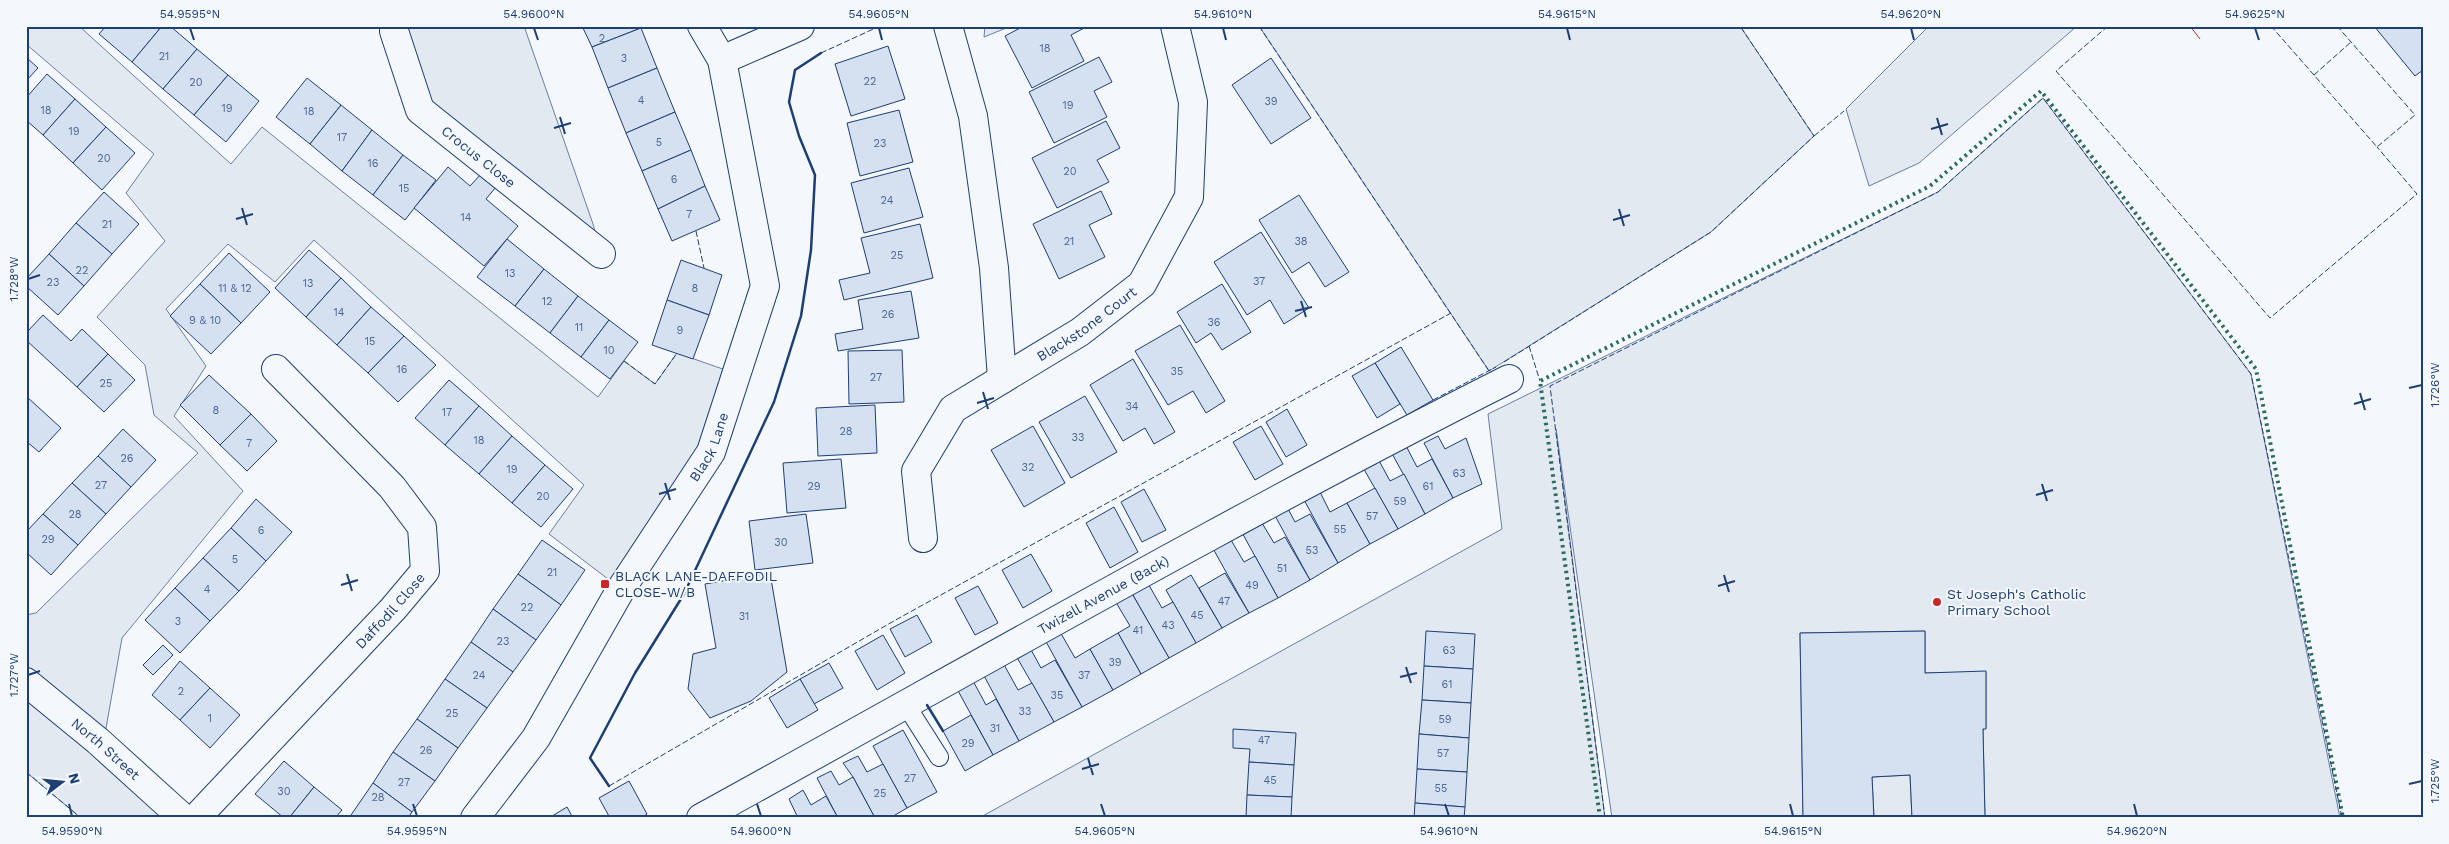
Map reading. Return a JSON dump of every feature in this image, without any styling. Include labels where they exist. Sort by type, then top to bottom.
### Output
[{"type":"street","name":"Black Lane","points":[[475,818],[536,738],[621,590],[711,452],[765,286],[722,60],[702,26]]},
{"type":"street","points":[[722,60],[800,26]]},
{"type":"street","points":[[948,26],[973,116],[994,268],[1002,378]]},
{"type":"street","name":"Blackstone Court","points":[[923,538],[916,471],[953,409],[1080,332],[1142,284],[1189,197],[1193,102],[1174,26]]},
{"type":"street","name":"Crocus Close","points":[[392,28],[420,110],[601,254]]},
{"type":"street","name":"Daffodil Close","points":[[196,818],[393,609],[425,571],[422,526],[392,487],[276,368]]},
{"type":"street","name":"Twizell Avenue (Back)","points":[[701,818],[1356,456],[1504,372]]},
{"type":"street","name":"North Street","points":[[26,682],[98,741],[183,818]]},
{"type":"lane","points":[[906,705],[939,757]]},
{"type":"shaded area","points":[[26,26],[79,26],[231,164],[262,127],[598,397],[624,361],[655,384],[677,353],[737,374],[711,452],[621,589],[549,534],[584,485],[314,240],[275,282],[228,244],[166,309],[206,366],[174,416],[243,491],[122,638],[103,745],[183,818],[81,818],[26,772],[26,615],[36,613],[198,453],[154,415],[145,365],[97,317],[165,241],[126,193],[154,154],[26,44]]},
{"type":"shaded area","points":[[404,26],[524,26],[593,224],[601,254],[420,110]]},
{"type":"shaded area","points":[[985,26],[1011,26],[984,37]]},
{"type":"shaded area","points":[[1259,26],[1740,26],[1814,136],[1711,232],[1489,371]]},
{"type":"shaded area","points":[[1929,26],[2077,26],[1919,163],[1869,186],[1846,109]]},
{"type":"shaded area","name":"St Joseph's Catholic Primary School","points":[[2043,98],[2251,374],[2340,818],[1985,818],[1983,729],[1986,728],[1986,672],[1925,673],[1925,631],[1800,633],[1803,818],[1612,818],[1556,429],[1605,818],[979,818],[1502,529],[1488,414],[1938,192]]},
{"type":"shaded area","points":[[1910,775],[1912,818],[1874,818],[1872,777]]},
{"type":"building","points":[[106,26],[162,26],[132,62],[99,34]]},
{"type":"building","points":[[162,26],[170,26],[197,49],[163,89],[132,62]]},
{"type":"building","points":[[582,26],[641,26],[641,28],[592,47]]},
{"type":"building","points":[[1024,26],[1088,26],[1071,35],[1084,61],[1032,88],[1005,36]]},
{"type":"building","points":[[2374,26],[2423,26],[2423,70],[2415,76]]},
{"type":"building","points":[[641,28],[657,68],[608,88],[592,47]]},
{"type":"building","points":[[888,46],[905,99],[851,116],[835,64]]},
{"type":"building","points":[[197,49],[228,75],[194,115],[163,89]]},
{"type":"building","points":[[26,57],[38,68],[26,81]]},
{"type":"building","points":[[1099,57],[1112,82],[1094,91],[1107,117],[1054,143],[1029,92]]},
{"type":"building","points":[[1271,58],[1311,118],[1271,144],[1232,85]]},
{"type":"building","points":[[657,68],[675,112],[626,133],[608,88]]},
{"type":"building","points":[[47,74],[75,99],[43,135],[26,120],[26,98]]},
{"type":"building","points":[[228,75],[259,101],[226,142],[194,115]]},
{"type":"building","points":[[307,78],[341,105],[310,144],[276,117]]},
{"type":"building","points":[[75,99],[106,127],[73,163],[43,135]]},
{"type":"building","points":[[341,105],[372,130],[342,171],[310,144]]},
{"type":"building","points":[[899,110],[913,162],[860,176],[847,123]]},
{"type":"building","points":[[675,112],[691,150],[642,171],[626,133]]},
{"type":"building","points":[[1106,121],[1120,148],[1097,160],[1109,182],[1057,208],[1032,158]]},
{"type":"building","points":[[106,127],[135,153],[102,190],[73,163]]},
{"type":"building","points":[[372,130],[403,155],[373,195],[342,171]]},
{"type":"building","points":[[691,150],[705,186],[658,209],[642,171]]},
{"type":"building","points":[[403,155],[436,180],[405,220],[373,195]]},
{"type":"building","points":[[448,167],[470,186],[481,174],[496,187],[486,199],[518,226],[484,266],[414,208]]},
{"type":"building","points":[[909,168],[923,217],[864,233],[851,183]]},
{"type":"building","points":[[705,186],[720,220],[672,241],[658,209]]},
{"type":"building","points":[[1101,191],[1112,214],[1089,225],[1105,257],[1059,279],[1033,224]]},
{"type":"building","points":[[104,192],[139,224],[112,254],[76,223]]},
{"type":"building","points":[[1299,195],[1349,272],[1325,287],[1309,262],[1292,273],[1259,220]]},
{"type":"building","points":[[76,223],[112,254],[84,286],[49,254]]},
{"type":"building","points":[[920,224],[933,278],[844,300],[839,280],[870,273],[861,238]]},
{"type":"building","points":[[1261,232],[1309,308],[1284,324],[1270,300],[1247,315],[1214,262]]},
{"type":"building","points":[[507,239],[544,269],[515,306],[477,277]]},
{"type":"building","points":[[309,250],[341,278],[306,317],[275,288]]},
{"type":"building","points":[[229,253],[270,292],[241,323],[200,284]]},
{"type":"building","points":[[49,254],[84,286],[58,315],[26,286],[26,279]]},
{"type":"building","points":[[681,260],[722,275],[709,315],[667,300]]},
{"type":"building","points":[[544,269],[578,296],[550,333],[515,306]]},
{"type":"building","points":[[341,278],[371,307],[337,345],[306,317]]},
{"type":"building","points":[[200,284],[241,323],[211,354],[170,316]]},
{"type":"building","points":[[1222,284],[1251,332],[1222,350],[1211,333],[1196,343],[1177,312]]},
{"type":"building","points":[[911,291],[919,338],[838,351],[835,334],[863,329],[858,300]]},
{"type":"building","points":[[578,296],[609,320],[581,357],[550,333]]},
{"type":"building","points":[[667,300],[709,315],[693,359],[652,345]]},
{"type":"building","points":[[371,307],[404,336],[368,373],[337,345]]},
{"type":"building","points":[[43,315],[71,341],[82,329],[108,354],[77,387],[26,340],[26,333]]},
{"type":"building","points":[[609,320],[638,342],[610,379],[581,357]]},
{"type":"building","points":[[1180,325],[1225,401],[1206,413],[1193,391],[1168,405],[1135,351]]},
{"type":"building","points":[[404,336],[436,365],[398,402],[368,373]]},
{"type":"building","points":[[1401,347],[1433,400],[1407,415],[1375,363]]},
{"type":"building","points":[[902,350],[904,402],[849,404],[848,351]]},
{"type":"building","points":[[108,354],[135,380],[104,412],[77,387]]},
{"type":"building","points":[[1133,359],[1175,432],[1154,444],[1145,428],[1123,441],[1090,385]]},
{"type":"building","points":[[1375,363],[1400,404],[1377,418],[1352,376]]},
{"type":"building","points":[[209,375],[251,414],[220,445],[180,405]]},
{"type":"building","points":[[449,380],[479,406],[445,445],[415,418]]},
{"type":"building","points":[[26,396],[61,428],[39,452],[26,441]]},
{"type":"building","points":[[1085,396],[1117,452],[1071,478],[1039,422]]},
{"type":"building","points":[[875,405],[877,453],[818,456],[816,408]]},
{"type":"building","points":[[479,406],[512,436],[479,474],[445,445]]},
{"type":"building","points":[[1287,409],[1307,445],[1286,457],[1266,422]]},
{"type":"building","points":[[251,414],[277,441],[247,471],[220,445]]},
{"type":"building","points":[[1033,426],[1065,483],[1024,507],[991,450]]},
{"type":"building","points":[[1261,426],[1283,464],[1255,480],[1233,442]]},
{"type":"building","points":[[123,429],[156,460],[131,487],[98,456]]},
{"type":"building","points":[[512,436],[545,465],[512,503],[479,474]]},
{"type":"building","points":[[1438,436],[1445,449],[1466,438],[1482,484],[1453,498],[1424,443]]},
{"type":"building","points":[[1403,440],[1417,467],[1432,459],[1453,498],[1425,514],[1389,448]]},
{"type":"building","points":[[1376,455],[1390,481],[1404,474],[1425,514],[1398,529],[1361,464]]},
{"type":"building","points":[[98,456],[131,487],[106,514],[72,483]]},
{"type":"building","points":[[841,459],[846,508],[787,513],[783,463]]},
{"type":"building","points":[[545,465],[573,489],[541,527],[512,503]]},
{"type":"building","points":[[72,483],[106,514],[78,545],[43,514]]},
{"type":"building","points":[[1318,488],[1330,512],[1347,503],[1370,544],[1338,563],[1302,496]]},
{"type":"building","points":[[1375,488],[1398,529],[1370,544],[1347,503]]},
{"type":"building","points":[[1144,489],[1166,530],[1142,542],[1121,502]]},
{"type":"building","points":[[256,499],[292,532],[266,561],[231,528]]},
{"type":"building","points":[[1286,505],[1295,522],[1310,514],[1338,563],[1310,580],[1273,512]]},
{"type":"building","points":[[1114,507],[1138,552],[1110,568],[1086,523]]},
{"type":"building","points":[[43,514],[78,545],[51,575],[26,552],[26,532]]},
{"type":"building","points":[[806,514],[813,563],[755,570],[749,521]]},
{"type":"building","points":[[1259,518],[1274,543],[1285,537],[1310,580],[1278,598],[1240,529]]},
{"type":"building","points":[[231,528],[266,561],[239,591],[203,558]]},
{"type":"building","points":[[1228,535],[1244,562],[1255,556],[1278,598],[1249,613],[1211,545]]},
{"type":"building","points":[[542,540],[585,570],[561,605],[518,574]]},
{"type":"building","points":[[1031,554],[1052,591],[1023,608],[1002,570]]},
{"type":"building","points":[[203,558],[239,591],[210,621],[175,588]]},
{"type":"building","points":[[770,573],[787,672],[751,701],[710,718],[688,689],[693,654],[716,648],[705,584]]},
{"type":"building","points":[[1225,573],[1249,613],[1222,628],[1199,588]]},
{"type":"building","points":[[518,574],[561,605],[536,640],[493,609]]},
{"type":"building","points":[[1191,575],[1222,628],[1196,643],[1166,590]]},
{"type":"building","points":[[1146,580],[1162,608],[1173,602],[1196,643],[1169,658],[1130,590]]},
{"type":"building","points":[[978,586],[998,623],[975,635],[955,598]]},
{"type":"building","points":[[175,588],[210,621],[180,653],[145,620]]},
{"type":"building","points":[[1130,590],[1169,658],[1141,674],[1118,633],[1130,626],[1114,599]]},
{"type":"building","points":[[493,609],[536,640],[513,672],[471,642]]},
{"type":"building","points":[[917,615],[932,642],[905,657],[890,629]]},
{"type":"building","points":[[1059,630],[1075,658],[1090,649],[1113,690],[1082,707],[1044,638]]},
{"type":"building","points":[[1426,631],[1475,634],[1473,669],[1424,666]]},
{"type":"building","points":[[1925,631],[1925,673],[1986,671],[1986,729],[1983,729],[1985,818],[1912,818],[1910,775],[1872,777],[1874,818],[1803,818],[1800,633]]},
{"type":"building","points":[[1118,633],[1141,674],[1113,690],[1090,649]]},
{"type":"building","points":[[883,635],[905,673],[877,690],[855,651]]},
{"type":"building","points":[[471,642],[513,672],[487,708],[445,679]]},
{"type":"building","points":[[163,645],[173,655],[153,675],[143,665]]},
{"type":"building","points":[[1029,646],[1041,668],[1055,660],[1082,707],[1054,722],[1015,654]]},
{"type":"building","points":[[180,661],[210,688],[180,720],[152,695]]},
{"type":"building","points":[[1002,661],[1018,690],[1032,683],[1054,722],[1019,741],[982,672]]},
{"type":"building","points":[[829,663],[843,688],[814,704],[800,679]]},
{"type":"building","points":[[1424,666],[1473,669],[1471,703],[1422,700]]},
{"type":"building","points":[[445,679],[487,708],[458,748],[417,719]]},
{"type":"building","points":[[800,679],[818,710],[787,728],[769,698]]},
{"type":"building","points":[[972,679],[986,705],[996,699],[1019,741],[993,755],[956,687]]},
{"type":"building","points":[[210,688],[240,715],[210,748],[180,720]]},
{"type":"building","points":[[1422,700],[1471,703],[1469,738],[1419,734]]},
{"type":"building","points":[[971,715],[993,755],[965,771],[943,731]]},
{"type":"building","points":[[417,719],[458,748],[435,781],[393,752]]},
{"type":"building","points":[[1233,729],[1296,733],[1294,765],[1249,762],[1250,749],[1233,748]]},
{"type":"building","points":[[903,730],[937,792],[907,808],[873,746]]},
{"type":"building","points":[[1419,734],[1469,738],[1467,772],[1417,769]]},
{"type":"building","points":[[393,752],[435,781],[412,812],[373,783]]},
{"type":"building","points":[[858,756],[867,772],[883,764],[907,808],[890,818],[875,818],[853,777],[843,763]]},
{"type":"building","points":[[284,761],[314,787],[289,818],[284,818],[255,794]]},
{"type":"building","points":[[1249,762],[1294,765],[1292,797],[1247,795]]},
{"type":"building","points":[[1417,769],[1467,772],[1465,807],[1415,803]]},
{"type":"building","points":[[831,771],[839,785],[853,777],[875,818],[838,818],[817,778]]},
{"type":"building","points":[[629,781],[647,814],[641,818],[610,818],[599,798]]},
{"type":"building","points":[[373,783],[412,812],[408,818],[349,818]]},
{"type":"building","points":[[314,787],[342,810],[335,818],[289,818]]},
{"type":"building","points":[[803,790],[811,805],[826,796],[838,818],[798,818],[789,799]]},
{"type":"building","points":[[1247,795],[1292,797],[1291,818],[1246,818]]},
{"type":"building","points":[[1415,803],[1465,807],[1464,818],[1414,818]]},
{"type":"building","points":[[567,807],[573,818],[549,818]]},
{"type":"hedge","points":[[1600,818],[1540,381],[1930,186],[2041,91],[2256,369],[2343,818]]},
{"type":"fence","points":[[821,53],[880,26]]},
{"type":"fence","points":[[1259,26],[1489,371]]},
{"type":"fence","points":[[1504,362],[1711,232],[1814,136],[1740,26]]},
{"type":"fence","points":[[2108,26],[2056,71],[2270,318],[2417,194],[2377,147]]},
{"type":"fence","points":[[2271,26],[2377,147],[2415,115],[2337,26]]},
{"type":"fence","points":[[2314,75],[2351,42]]},
{"type":"fence","points":[[1605,818],[1550,386],[1938,192],[2043,98],[2251,374],[2342,818]]},
{"type":"fence","points":[[1814,136],[1844,111]]},
{"type":"fence","points":[[696,231],[704,268]]},
{"type":"fence","points":[[609,786],[892,622],[1451,313]]},
{"type":"fence","points":[[1529,346],[1540,381]]},
{"type":"fence","points":[[624,361],[655,384],[677,353]]},
{"type":"fence","points":[[1433,400],[1496,367]]},
{"type":"fence","points":[[26,772],[81,818]]},
{"type":"wall","points":[[609,786],[590,758],[635,673],[684,594],[774,402],[801,316],[811,250],[815,175],[799,136],[789,102],[795,70],[821,53]]},
{"type":"wall","points":[[927,705],[943,731]]},
{"type":"power","points":[[2190,26],[2200,39]]},
{"type":"place","name":"BLACK LANE-DAFFODIL CLOSE-W/B","points":[[605,584]]},
{"type":"place","name":"St Joseph's Catholic Primary School","points":[[1937,602]]}]
